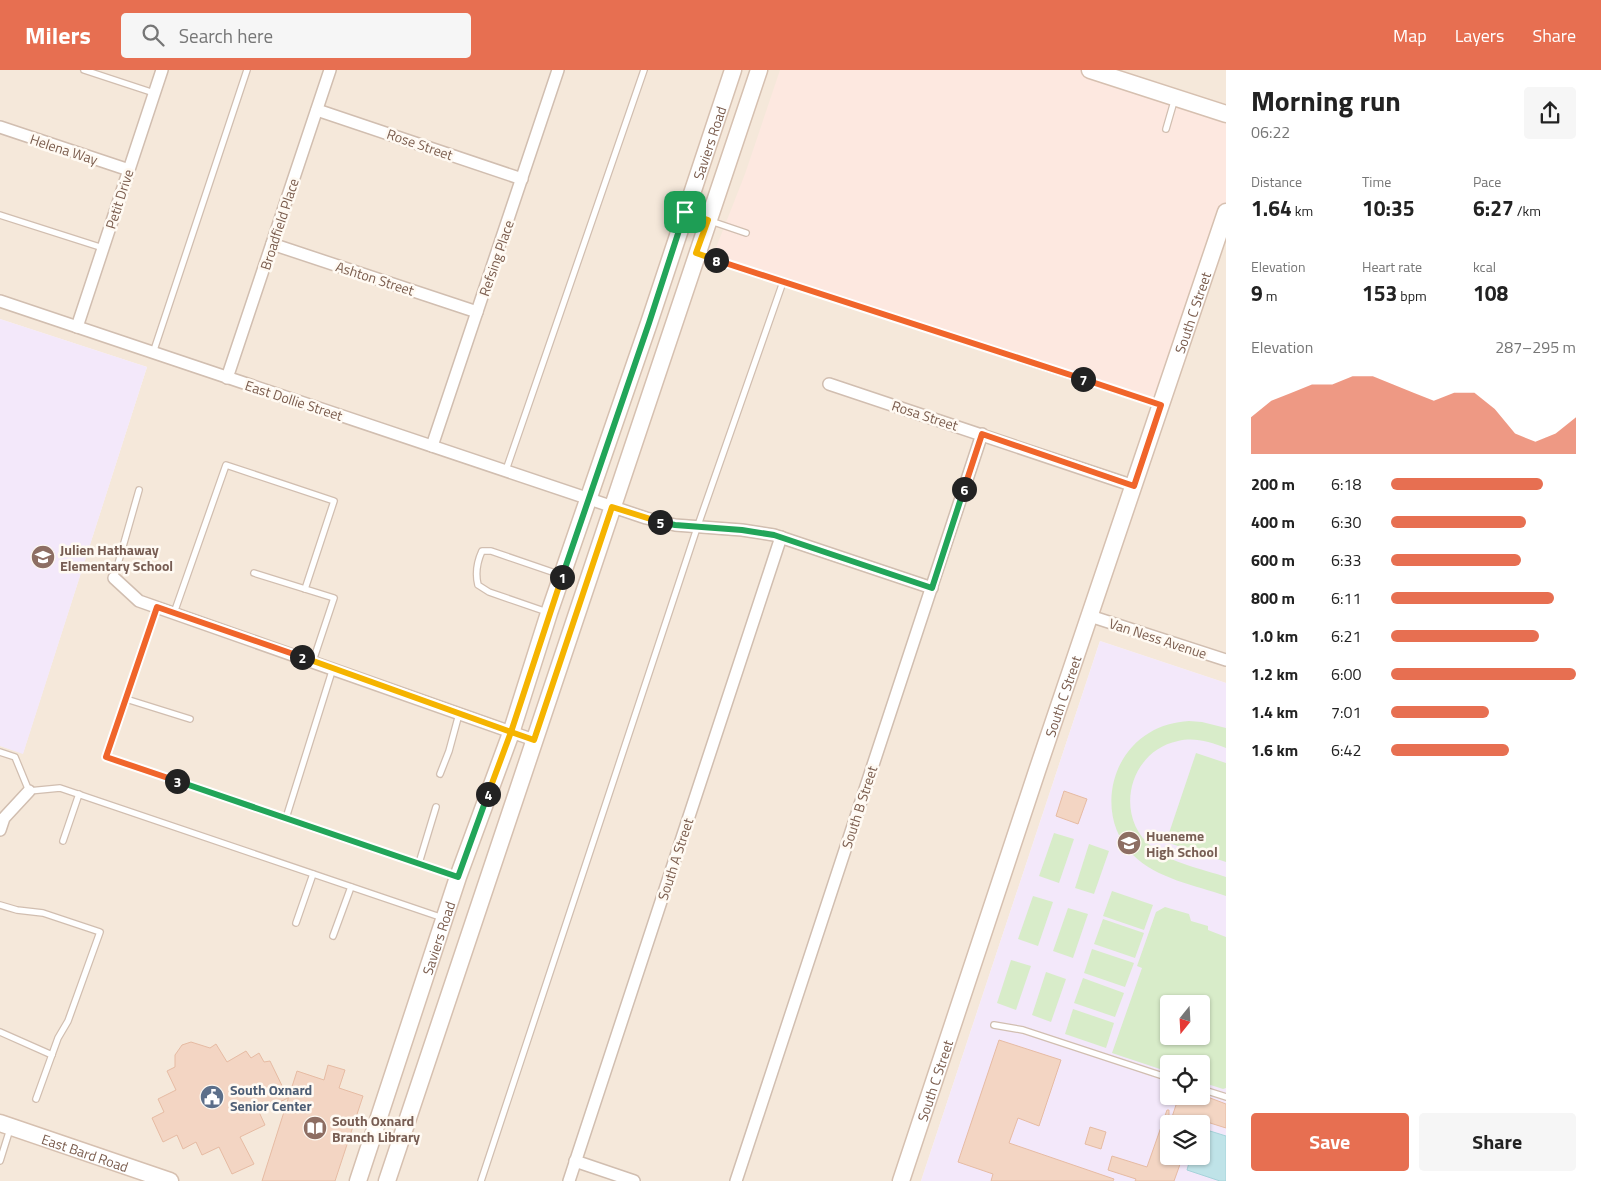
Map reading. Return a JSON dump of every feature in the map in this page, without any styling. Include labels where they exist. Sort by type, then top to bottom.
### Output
[{"type":"main road","name":"Saviers Road","points":[[358,1181],[444,918],[511,732],[549,613],[649,323],[733,70]]},
{"type":"main road","name":"Saviers Road","points":[[387,1181],[696,253],[759,70]]},
{"type":"main road","points":[[1090,70],[1226,114]]},
{"type":"main road","name":"South C Street","points":[[901,1181],[1226,212]]},
{"type":"main road","name":"East Bard Road","points":[[6,1125],[170,1181]]},
{"type":"street","name":"Petit Drive","points":[[76,327],[162,70]]},
{"type":"street","name":"Broadfield Place","points":[[227,378],[330,70]]},
{"type":"street","name":"Refsing Place","points":[[432,446],[558,70]]},
{"type":"street","name":"Rose Street","points":[[317,110],[522,178]]},
{"type":"street","name":"Helena Way","points":[[0,127],[129,170]]},
{"type":"street","name":"Ashton Street","points":[[272,244],[478,312]]},
{"type":"street","name":"East Dollie Street","points":[[1,304],[76,327],[646,518],[675,525],[742,530],[780,537],[932,588]]},
{"type":"street","name":"Rosa Street","points":[[830,384],[1134,486]]},
{"type":"street","name":"South B Street","points":[[736,1181],[982,434]]},
{"type":"street","name":"South A Street","points":[[569,1181],[780,537]]},
{"type":"street","points":[[114,578],[139,601],[534,740]]},
{"type":"street","name":"Van Ness Avenue","points":[[1090,616],[1226,660]]},
{"type":"street","points":[[0,830],[4,818],[29,791]]},
{"type":"street","points":[[575,1162],[634,1181]]},
{"type":"lane","points":[[84,70],[154,93]]},
{"type":"lane","points":[[153,353],[247,70]]},
{"type":"lane","points":[[506,470],[644,70]]},
{"type":"lane","points":[[1166,130],[1175,98]]},
{"type":"lane","points":[[685,212],[746,233]]},
{"type":"lane","points":[[0,215],[102,248]]},
{"type":"lane","points":[[696,253],[1161,405]]},
{"type":"lane","points":[[481,1181],[697,528],[783,282]]},
{"type":"lane","points":[[174,613],[226,465],[334,501],[305,589]]},
{"type":"lane","points":[[114,578],[138,490]]},
{"type":"lane","points":[[549,613],[489,592],[478,585],[476,578],[478,559],[482,551],[491,551],[562,575]]},
{"type":"lane","points":[[254,573],[334,598],[313,661]]},
{"type":"lane","points":[[157,607],[106,757],[458,877]]},
{"type":"lane","points":[[286,818],[333,668]]},
{"type":"lane","points":[[126,699],[190,719]]},
{"type":"lane","points":[[440,774],[448,754],[459,714]]},
{"type":"lane","points":[[0,752],[15,757],[29,791],[60,788],[444,918]]},
{"type":"lane","points":[[63,841],[79,794]]},
{"type":"lane","points":[[418,863],[436,807]]},
{"type":"lane","points":[[296,923],[313,874]]},
{"type":"lane","points":[[333,936],[350,887]]},
{"type":"lane","points":[[0,905],[17,910],[43,913],[100,932],[68,1021],[58,1038],[36,1099]]},
{"type":"lane","points":[[994,1025],[1023,1030],[1160,1075]]},
{"type":"lane","points":[[0,1032],[52,1055]]},
{"type":"lane","points":[[1210,1092],[1226,1098]]},
{"type":"lane","points":[[0,1161],[6,1125]]},
{"type":"shaded area","points":[[0,70],[1226,70],[1226,683],[1100,641],[921,1181],[0,1181],[0,746],[23,753],[147,367],[0,319]]},
{"type":"shaded area","points":[[780,70],[1090,70],[1226,114],[1226,212],[1161,405],[783,282],[714,253],[745,174]]},
{"type":"shaded area","name":"Julien Hathaway Elementary School","points":[[0,319],[147,367],[23,754],[0,746]]},
{"type":"shaded area","name":"Hueneme High School","points":[[1100,641],[1226,683],[1226,1181],[921,1181]]},
{"type":"green space","points":[[1189,721],[1226,728],[1226,748],[1196,740],[1178,741],[1161,747],[1148,757],[1138,771],[1132,786],[1130,802],[1133,819],[1140,834],[1159,853],[1187,865],[1226,877],[1226,896],[1165,876],[1153,870],[1133,855],[1122,841],[1115,825],[1112,808],[1112,790],[1116,773],[1124,758],[1135,744],[1154,730],[1168,724]]},
{"type":"green space","points":[[1196,753],[1226,763],[1226,862],[1166,842]]},
{"type":"green space","points":[[1054,833],[1074,839],[1059,883],[1039,876]]},
{"type":"green space","points":[[1089,844],[1109,851],[1094,894],[1075,888]]},
{"type":"green space","points":[[1112,891],[1153,905],[1144,930],[1103,916]]},
{"type":"green space","points":[[1033,896],[1053,902],[1038,946],[1018,939]]},
{"type":"green space","points":[[1165,907],[1189,914],[1191,921],[1208,926],[1208,930],[1226,937],[1226,1088],[1223,1089],[1210,1085],[1210,1055],[1160,1055],[1160,1069],[1112,1053],[1142,968],[1137,966],[1156,912]]},
{"type":"green space","points":[[1068,908],[1088,914],[1073,958],[1053,951]]},
{"type":"green space","points":[[1103,919],[1144,933],[1135,958],[1094,944]]},
{"type":"green space","points":[[1092,949],[1134,963],[1125,987],[1084,973]]},
{"type":"green space","points":[[1011,960],[1031,966],[1016,1010],[997,1003]]},
{"type":"green space","points":[[1046,972],[1066,979],[1051,1022],[1032,1015]]},
{"type":"green space","points":[[1083,978],[1124,993],[1115,1017],[1074,1003]]},
{"type":"green space","points":[[1073,1009],[1114,1023],[1106,1048],[1065,1034]]},
{"type":"water","points":[[1210,1131],[1226,1136],[1226,1181],[1220,1181],[1187,1170],[1188,1165],[1210,1165]]},
{"type":"building","points":[[1064,791],[1087,799],[1078,824],[1056,816]]},
{"type":"building","points":[[999,1040],[1061,1060],[1039,1126],[1018,1118],[1009,1143],[1114,1179],[1113,1181],[991,1181],[993,1174],[958,1162]]},
{"type":"building","points":[[191,1042],[210,1048],[216,1044],[227,1062],[246,1051],[251,1058],[259,1053],[264,1062],[270,1061],[288,1098],[259,1112],[265,1125],[240,1137],[254,1164],[232,1174],[219,1147],[202,1155],[196,1142],[183,1149],[177,1135],[163,1142],[152,1118],[164,1112],[158,1099],[176,1090],[167,1071],[175,1067],[175,1055],[182,1045]]},
{"type":"building","points":[[328,1065],[345,1070],[339,1088],[363,1096],[335,1181],[262,1181],[297,1071],[324,1080]]},
{"type":"building","points":[[1210,1098],[1226,1104],[1226,1128],[1210,1123],[1210,1115],[1173,1115],[1176,1105],[1210,1105]]},
{"type":"building","points":[[1090,1127],[1106,1132],[1101,1149],[1085,1144]]},
{"type":"building","points":[[1160,1130],[1160,1165],[1180,1165],[1174,1181],[1135,1181],[1136,1179],[1108,1170],[1112,1156],[1147,1167]]},
{"type":"place","name":"Julien Hathaway Elementary School","points":[[43,557]]},
{"type":"place","name":"Hueneme High School","points":[[1129,843]]},
{"type":"place","name":"South Oxnard Senior Center","points":[[212,1097]]},
{"type":"place","name":"South Oxnard Branch Library","points":[[315,1128]]},
{"type":"route","points":[[685,212],[649,323],[549,613],[511,732],[157,607],[106,757],[458,877],[511,732],[534,740],[612,507],[675,525],[742,530],[774,535],[932,588],[982,434],[1134,486],[1161,405],[696,253],[708,220],[685,212]]}]
